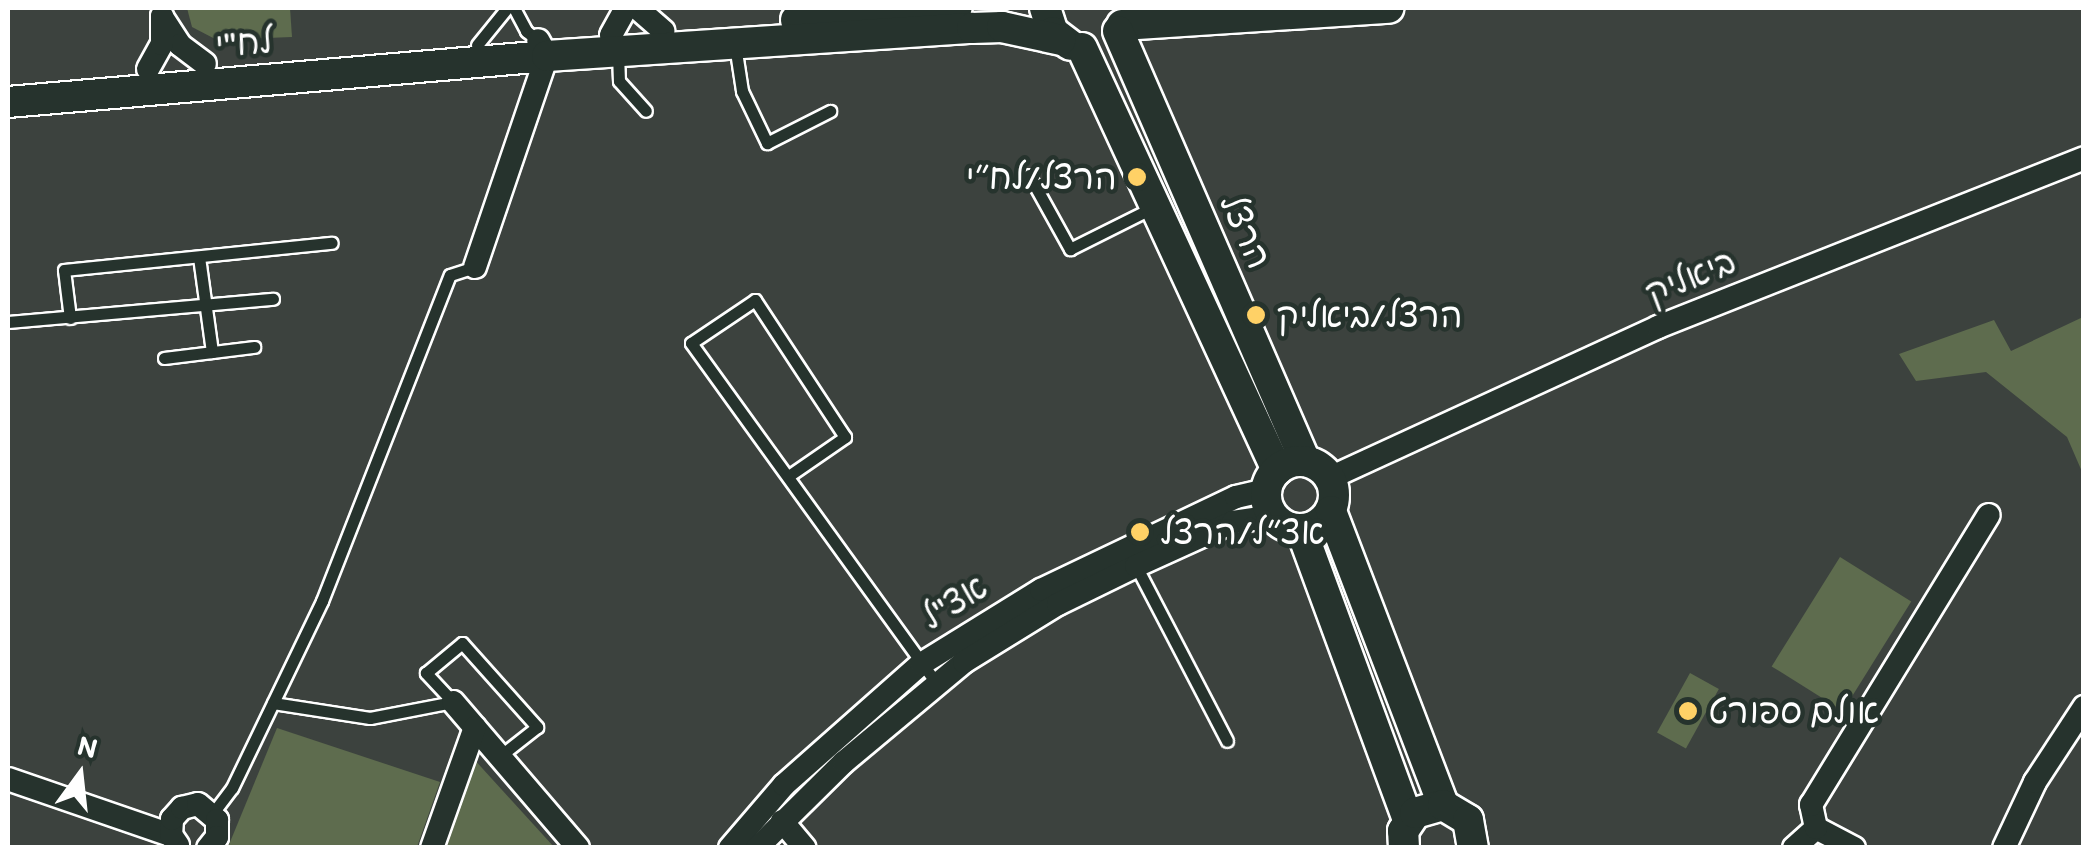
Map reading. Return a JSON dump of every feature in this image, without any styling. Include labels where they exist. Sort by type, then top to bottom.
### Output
[{"type":"street","points":[[614,44],[626,8]]},
{"type":"street","points":[[637,8],[664,30]]},
{"type":"street","name":"לח\"י","points":[[614,44],[664,30],[957,8]]},
{"type":"street","name":"הרצל","points":[[1044,8],[1047,21],[1071,44],[1156,206],[1292,491]]},
{"type":"street","points":[[1071,44],[1108,41],[1121,21],[1388,8]]},
{"type":"street","points":[[161,12],[180,45],[205,64]]},
{"type":"street","points":[[148,69],[162,44],[161,12]]},
{"type":"street","name":"הרצל","points":[[1121,21],[1292,491],[1402,840]]},
{"type":"street","name":"לח\"י","points":[[8,102],[614,44],[735,46],[1002,27],[1071,44]]},
{"type":"street","name":"לח\"י","points":[[8,83],[205,64],[477,45],[542,48]]},
{"type":"street","points":[[474,267],[542,48]]},
{"type":"street","name":"ביאליק","points":[[1292,491],[1658,327],[2084,158]]},
{"type":"street","points":[[1292,491],[1318,524],[1331,511],[1442,804],[1468,820],[1473,848]]},
{"type":"street","name":"אצ\"ל","points":[[758,848],[782,821],[936,684],[1058,604],[1292,491]]},
{"type":"street","name":"אצ\"ל","points":[[730,848],[784,785],[921,664],[1041,590],[1236,497],[1292,491]]},
{"type":"street","points":[[1854,848],[1816,828],[1811,805],[1989,515]]},
{"type":"street","points":[[453,702],[578,848]]},
{"type":"street","points":[[2004,848],[2035,782],[2084,707]]},
{"type":"street","points":[[432,848],[474,727]]},
{"type":"street","points":[[8,779],[176,841]]},
{"type":"street","points":[[176,841],[172,819],[182,808],[198,804],[213,813],[218,828],[208,848]]},
{"type":"street","points":[[1402,840],[1423,808],[1442,804]]},
{"type":"street","points":[[782,821],[806,848]]},
{"type":"street","points":[[1794,848],[1816,828]]},
{"type":"lane","points":[[477,45],[510,8],[542,48]]},
{"type":"lane","points":[[614,44],[619,81],[646,110]]},
{"type":"lane","points":[[735,46],[742,91],[766,142],[830,111]]},
{"type":"lane","points":[[1029,175],[1070,249],[1156,206]]},
{"type":"lane","points":[[70,318],[64,270],[332,243]]},
{"type":"lane","points":[[199,257],[212,352]]},
{"type":"lane","points":[[213,813],[232,788],[322,601],[450,275],[474,267]]},
{"type":"lane","points":[[8,322],[273,299]]},
{"type":"lane","points":[[790,475],[846,437],[754,300],[692,343],[936,684]]},
{"type":"lane","points":[[164,358],[254,347]]},
{"type":"lane","points":[[1136,566],[1227,741]]},
{"type":"lane","points":[[453,702],[426,673],[462,644],[537,727],[500,756]]},
{"type":"lane","points":[[273,704],[370,718],[453,702]]},
{"type":"green space","points":[[187,8],[290,8],[292,37],[217,40],[192,27]]},
{"type":"green space","points":[[2083,317],[2083,474],[2067,437],[1986,372],[1916,381],[1899,354],[1994,320],[2011,351]]},
{"type":"green space","points":[[1840,557],[1911,602],[1843,711],[1772,666]]},
{"type":"green space","name":"אולם ספורט","points":[[1690,673],[1719,689],[1686,748],[1657,732]]},
{"type":"green space","points":[[277,728],[440,782],[417,847],[228,847]]},
{"type":"green space","points":[[472,757],[554,847],[440,848]]},
{"type":"place","name":"הרצל/לח״י","points":[[1137,177]]},
{"type":"place","name":"הרצל/ביאליק","points":[[1256,315]]},
{"type":"place","name":"אצ״ל/הרצל","points":[[1140,532]]},
{"type":"place","name":"אולם ספורט","points":[[1688,711]]}]
